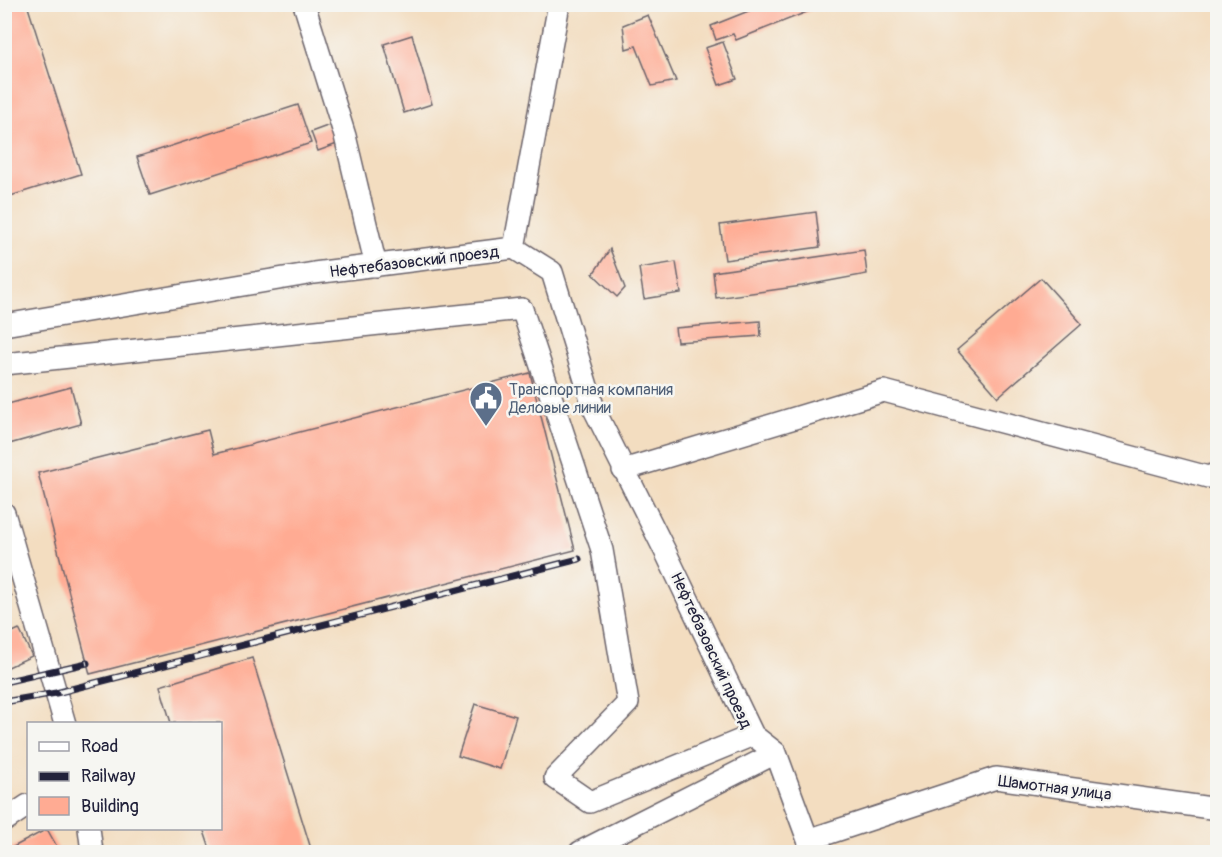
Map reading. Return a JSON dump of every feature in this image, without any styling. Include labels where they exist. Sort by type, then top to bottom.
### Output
[{"type":"street","points":[[304,4],[345,136],[376,266]]},
{"type":"street","points":[[514,248],[559,4]]},
{"type":"street","name":"Нефтебазовский проезд","points":[[4,325],[303,275],[514,248],[552,272],[594,409],[753,735],[776,753]]},
{"type":"street","points":[[4,364],[522,309],[602,550],[628,703],[555,778],[590,802],[753,735]]},
{"type":"street","points":[[623,470],[884,392],[1208,477],[1218,473]]},
{"type":"street","points":[[4,513],[61,718]]},
{"type":"street","points":[[580,852],[776,753],[812,846]]},
{"type":"street","name":"Шамотная улица","points":[[812,846],[996,778],[1218,809]]},
{"type":"street","points":[[4,821],[27,806]]},
{"type":"street","points":[[89,830],[92,852]]},
{"type":"building","points":[[4,4],[27,4],[81,174],[4,198]]},
{"type":"building","points":[[766,4],[816,4],[817,8],[736,40],[733,34],[716,40],[711,26]]},
{"type":"building","points":[[648,15],[676,81],[652,86],[636,46],[626,49],[623,25]]},
{"type":"building","points":[[412,35],[432,104],[404,113],[384,44]]},
{"type":"building","points":[[723,42],[737,79],[719,85],[705,48]]},
{"type":"building","points":[[298,105],[311,143],[150,195],[137,157]]},
{"type":"building","points":[[330,125],[337,144],[318,151],[311,132]]},
{"type":"building","points":[[816,212],[820,247],[725,260],[720,225]]},
{"type":"building","points":[[610,249],[625,288],[617,297],[593,274]]},
{"type":"building","points":[[864,250],[867,274],[716,298],[713,272]]},
{"type":"building","points":[[676,262],[681,293],[644,299],[639,268]]},
{"type":"building","points":[[1041,278],[1082,324],[998,397],[957,350]]},
{"type":"building","points":[[760,321],[761,336],[677,342],[675,328]]},
{"type":"building","points":[[530,373],[575,550],[90,674],[38,473],[208,430],[214,454]]},
{"type":"building","points":[[71,387],[81,424],[9,444],[4,428],[4,405]]},
{"type":"building","points":[[4,583],[12,596],[4,600]]},
{"type":"building","points":[[19,629],[32,656],[4,669],[4,636]]},
{"type":"building","points":[[252,658],[312,852],[211,852],[204,830],[222,830],[222,722],[171,722],[160,686]]},
{"type":"building","points":[[475,704],[516,716],[500,769],[458,756]]},
{"type":"building","points":[[48,830],[60,852],[4,852]]},
{"type":"railway","points":[[4,702],[56,693],[579,559]]},
{"type":"railway","points":[[4,682],[87,663]]},
{"type":"place","name":"Транспортная компания Деловые линии","points":[[486,427]]}]
